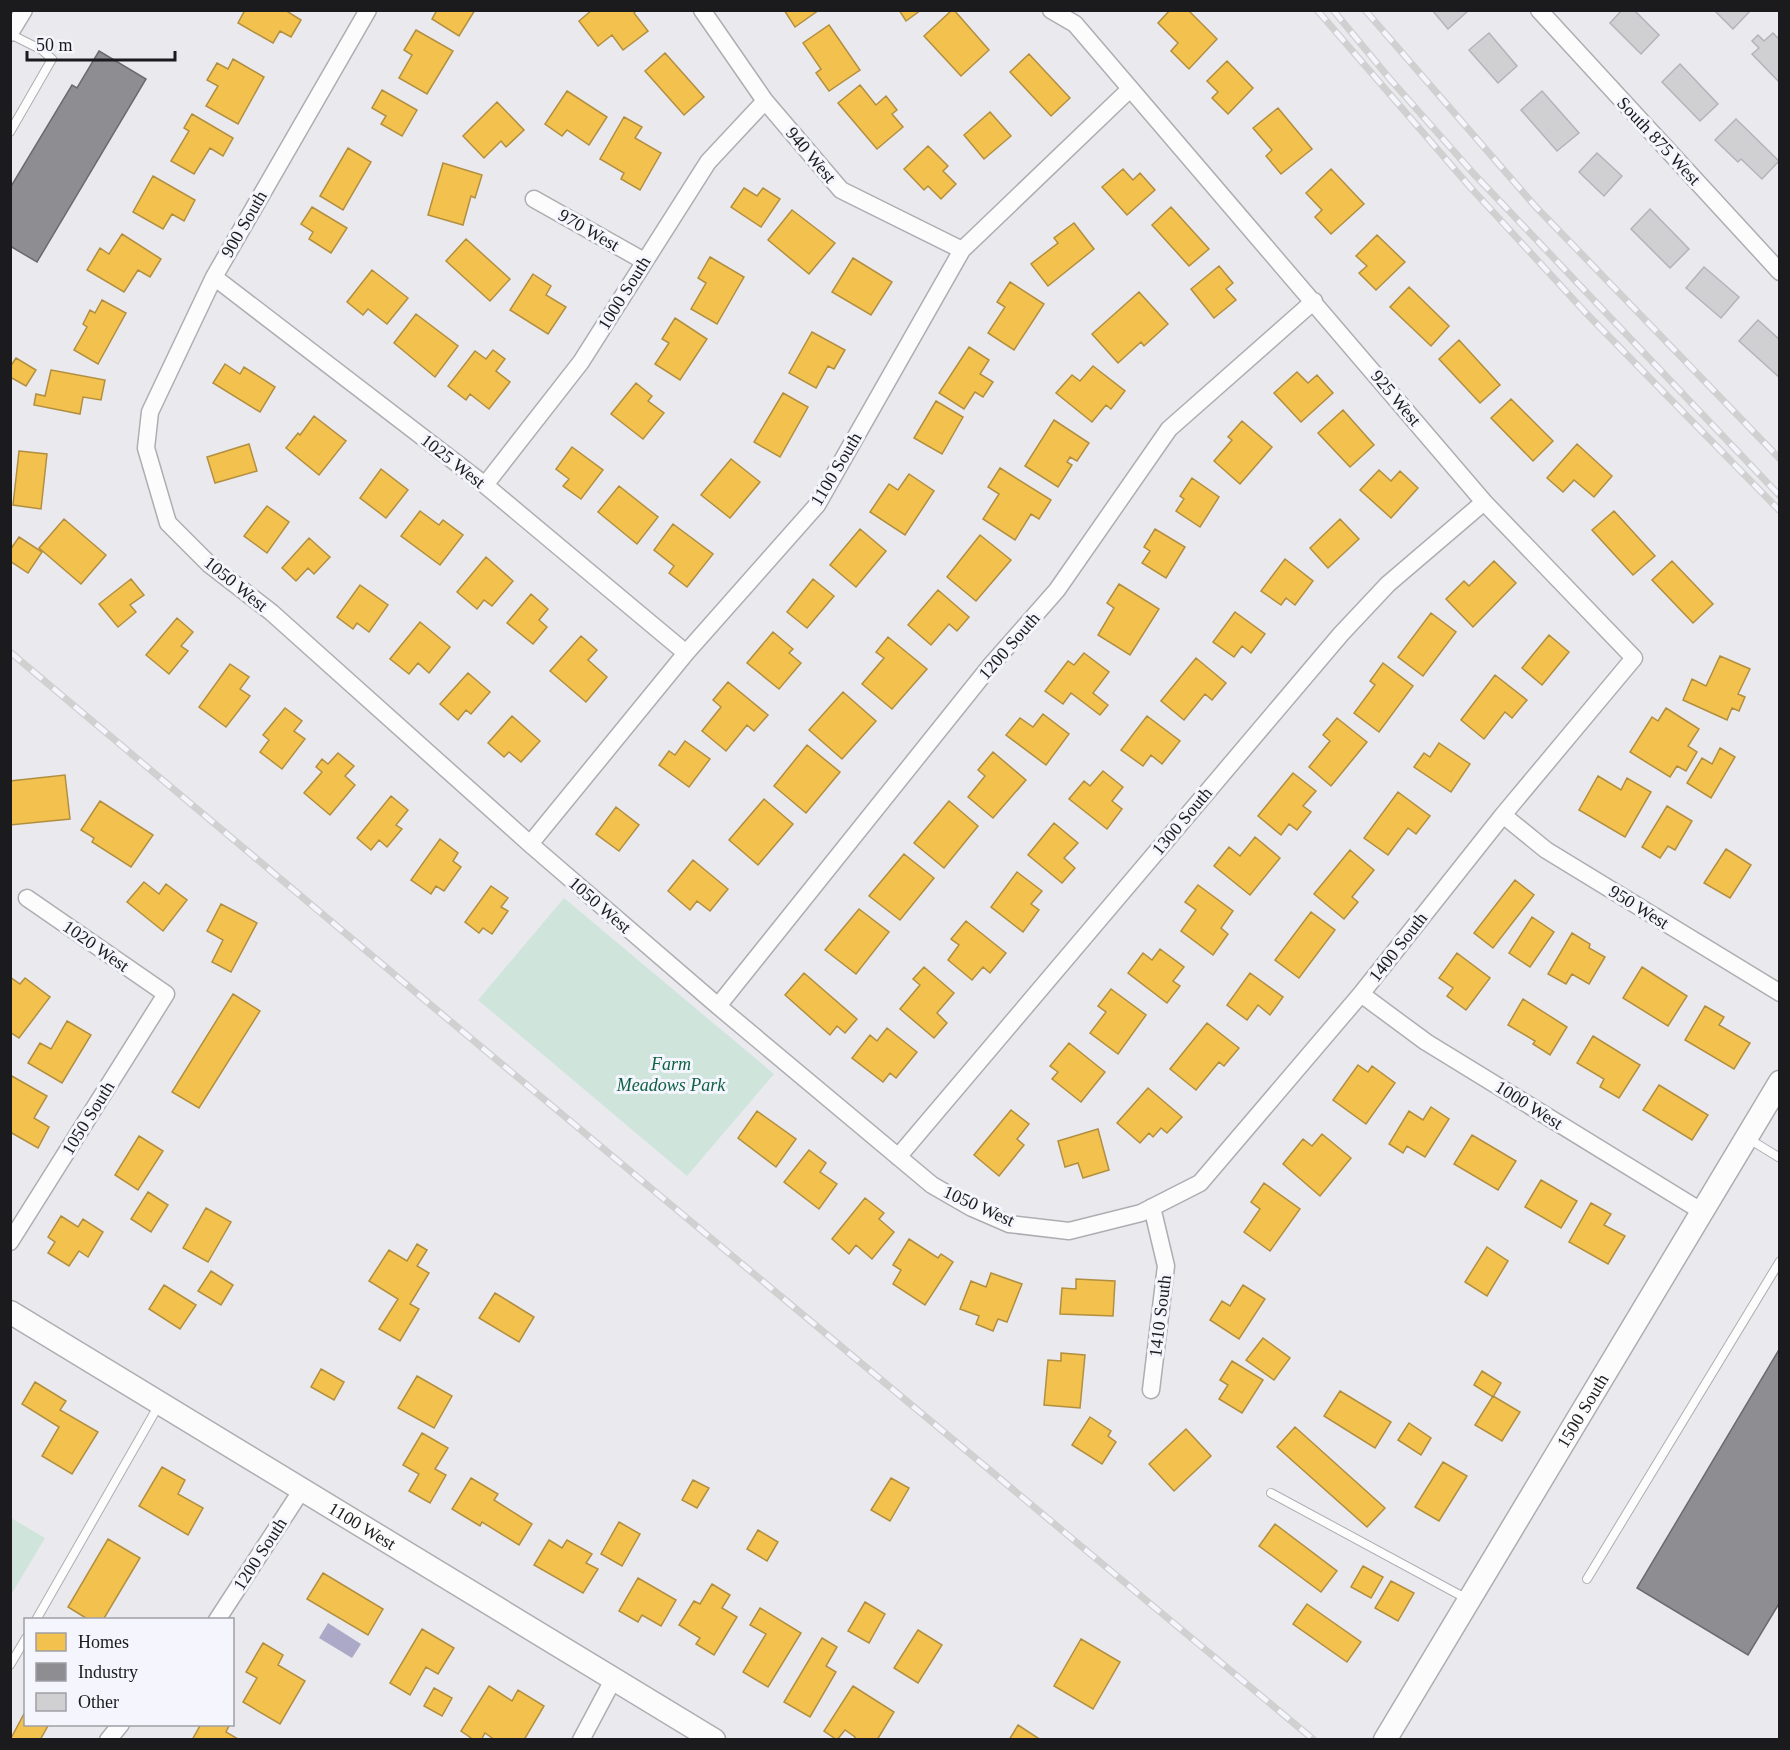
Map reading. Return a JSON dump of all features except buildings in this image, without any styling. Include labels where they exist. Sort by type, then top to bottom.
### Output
[{"type":"street","points":[[10,34],[24,10]]},
{"type":"street","name":"900 South","points":[[146,448],[150,412],[214,277],[368,10]]},
{"type":"street","name":"940 West","points":[[702,10],[765,101],[841,190],[962,250]]},
{"type":"street","points":[[1051,10],[1075,24],[1130,90]]},
{"type":"street","name":"South 875 West","points":[[1539,10],[1779,272]]},
{"type":"street","name":"925 West","points":[[1130,90],[1314,301],[1484,502],[1634,658]]},
{"type":"street","name":"1100 South","points":[[530,844],[686,653],[817,505],[962,250],[1130,90]]},
{"type":"street","name":"1000 South","points":[[484,485],[581,362],[708,162],[765,101]]},
{"type":"street","name":"970 West","points":[[534,199],[644,261]]},
{"type":"street","name":"1025 West","points":[[214,277],[484,485],[686,653]]},
{"type":"street","name":"1200 South","points":[[718,1006],[991,665],[1058,590],[1169,429],[1314,301]]},
{"type":"street","name":"1050 West","points":[[146,448],[168,523],[210,565],[271,612],[530,844],[718,1006],[932,1185],[972,1208],[1009,1224],[1069,1231],[1147,1210]]},
{"type":"street","name":"1300 South","points":[[898,1157],[1341,634],[1388,584],[1484,502]]},
{"type":"street","name":"1400 South","points":[[1147,1210],[1200,1183],[1360,994],[1503,815],[1634,658]]},
{"type":"street","name":"950 West","points":[[1503,815],[1546,850],[1779,993]]},
{"type":"street","name":"1020 West","points":[[27,898],[165,994]]},
{"type":"street","name":"1050 South","points":[[10,1242],[165,994]]},
{"type":"street","name":"1000 West","points":[[1360,994],[1426,1042],[1701,1211]]},
{"type":"street","name":"1500 South","points":[[1386,1740],[1779,1082]]},
{"type":"street","name":"1410 South","points":[[1147,1210],[1166,1266],[1151,1390]]},
{"type":"street","name":"1100 West","points":[[10,1312],[303,1488],[714,1740]]},
{"type":"street","name":"1200 South","points":[[218,1618],[303,1488]]},
{"type":"street","points":[[581,1740],[613,1680]]},
{"type":"street","points":[[108,1740],[120,1726]]},
{"type":"lane","points":[[10,34],[42,50],[52,59],[10,132]]},
{"type":"lane","points":[[1746,1137],[1779,1158]]},
{"type":"lane","points":[[1587,1579],[1779,1260]]},
{"type":"lane","points":[[37,1618],[160,1402]]},
{"type":"lane","points":[[1270,1493],[1469,1600]]},
{"type":"lane","points":[[10,1665],[24,1641]]},
{"type":"green space","name":"Farm Meadows Park","points":[[564,898],[774,1074],[687,1176],[478,1000]]},
{"type":"green space","points":[[11,1518],[45,1538],[11,1595]]},
{"type":"water","points":[[328,1623],[361,1644],[352,1658],[319,1638]]},
{"type":"railway","points":[[1317,10],[1470,187],[1585,312],[1780,511]]},
{"type":"railway","points":[[1333,10],[1473,173],[1780,496]]},
{"type":"railway","points":[[1365,10],[1535,206],[1780,459]]},
{"type":"railway","points":[[10,652],[1314,1740]]}]
